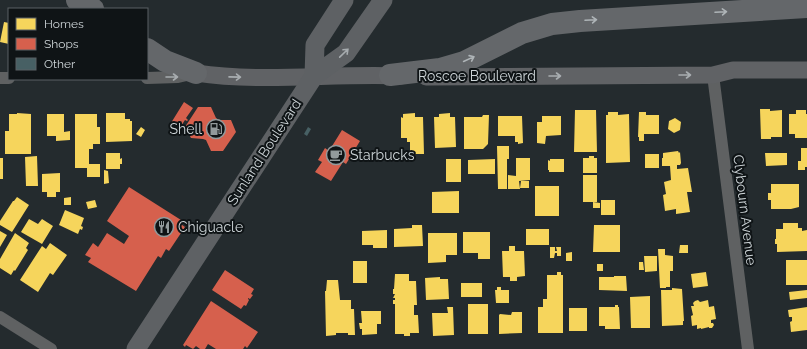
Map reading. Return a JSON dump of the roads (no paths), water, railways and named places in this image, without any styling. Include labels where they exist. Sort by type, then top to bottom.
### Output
[{"type":"highway","points":[[77,0],[91,8]]},
{"type":"highway","points":[[390,75],[440,68],[464,62],[522,33],[552,24],[807,7]]},
{"type":"highway","points":[[148,50],[165,61],[196,73]]},
{"type":"main road","points":[[314,76],[315,45],[344,0]]},
{"type":"main road","name":"Sunland Boulevard","points":[[136,349],[314,76],[346,53],[382,0]]},
{"type":"main road","name":"Roscoe Boulevard","points":[[196,73],[224,77],[390,75],[438,78],[713,75],[733,70],[807,70]]},
{"type":"street","name":"Roscoe Boulevard","points":[[148,78],[178,77],[196,73]]},
{"type":"street","name":"Clybourn Avenue","points":[[713,75],[748,349]]},
{"type":"street","points":[[0,317],[51,349]]},
{"type":"place","name":"Shell","points":[[216,129]]},
{"type":"place","name":"Starbucks","points":[[336,155]]},
{"type":"place","name":"Chiguacle","points":[[164,227]]}]
